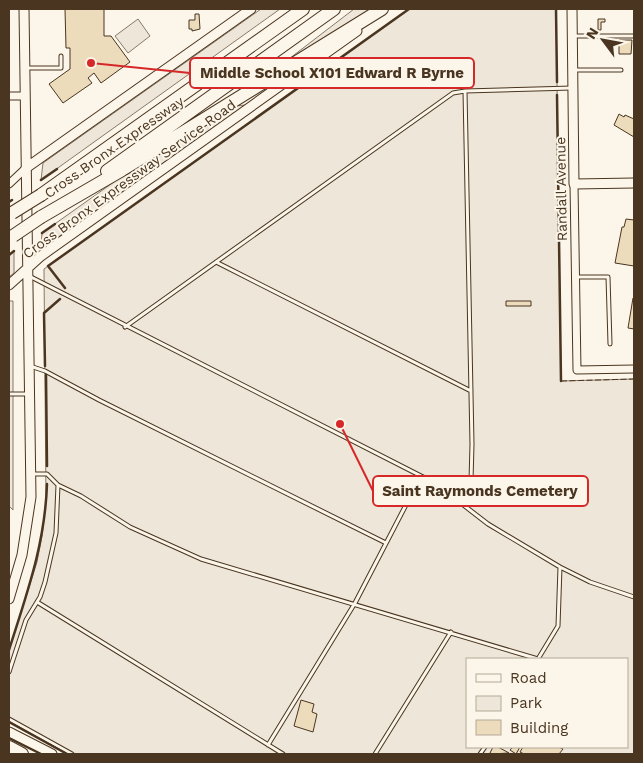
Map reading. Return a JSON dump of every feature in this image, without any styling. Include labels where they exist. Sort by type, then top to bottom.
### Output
[{"type":"highway","points":[[271,31],[298,9]]},
{"type":"highway","name":"Cross Bronx Expressway","points":[[11,214],[41,195],[303,9]]},
{"type":"highway","name":"Cross Bronx Expressway","points":[[11,238],[334,9]]},
{"type":"highway","points":[[41,217],[122,170],[382,9]]},
{"type":"highway","points":[[9,747],[22,754]]},
{"type":"street","points":[[9,598],[22,555],[31,497],[24,9]]},
{"type":"street","points":[[9,184],[26,168],[251,9]]},
{"type":"street","name":"Cross Bronx Expressway Service Road","points":[[9,285],[28,272],[41,256],[388,9]]},
{"type":"street","name":"Randall Avenue","points":[[572,9],[577,370],[634,369]]},
{"type":"street","points":[[9,96],[25,96]]},
{"type":"street","points":[[574,184],[634,183]]},
{"type":"street","points":[[10,733],[52,754]]},
{"type":"lane","points":[[572,36],[634,36]]},
{"type":"lane","points":[[25,68],[61,68],[61,56]]},
{"type":"lane","points":[[573,70],[621,70]]},
{"type":"lane","points":[[126,327],[454,93],[465,90],[573,88]]},
{"type":"lane","points":[[465,90],[471,391],[471,481],[465,506]]},
{"type":"lane","points":[[216,262],[471,391]]},
{"type":"lane","points":[[28,272],[126,327],[421,476],[440,487],[488,524],[560,567],[590,582],[634,597]]},
{"type":"lane","points":[[575,277],[608,277],[610,344]]},
{"type":"lane","points":[[29,365],[46,371],[99,400],[386,543]]},
{"type":"lane","points":[[9,394],[29,394]]},
{"type":"lane","points":[[31,474],[47,474],[58,485],[81,496],[130,527],[201,559],[355,603],[535,658]]},
{"type":"lane","points":[[268,745],[355,603],[421,476]]},
{"type":"lane","points":[[9,672],[28,616],[46,582],[56,533],[58,485]]},
{"type":"lane","points":[[539,658],[558,626],[560,567]]},
{"type":"lane","points":[[37,602],[283,754]]},
{"type":"lane","points":[[375,754],[450,632]]},
{"type":"lane","points":[[9,719],[72,754]]},
{"type":"green space","points":[[261,9],[280,9],[41,180],[43,163]]},
{"type":"green space","points":[[354,9],[372,9],[281,65]]},
{"type":"green space","points":[[409,9],[556,9],[561,381],[634,379],[634,754],[67,754],[9,722],[9,650],[37,562],[46,502],[44,269]]},
{"type":"green space","points":[[138,19],[150,36],[128,53],[115,36]]},
{"type":"green space","points":[[246,105],[44,247],[41,246],[42,233],[135,167],[234,106]]},
{"type":"green space","points":[[14,251],[14,273],[9,277],[9,255]]},
{"type":"green space","points":[[9,301],[13,301],[13,510],[9,506]]},
{"type":"building","points":[[65,9],[104,9],[104,36],[111,36],[130,62],[101,83],[94,73],[88,78],[92,83],[63,103],[49,84],[70,69],[70,48],[66,48]]},
{"type":"building","points":[[195,14],[199,14],[200,29],[192,31],[192,29],[189,29],[189,20],[195,20]]},
{"type":"building","points":[[598,19],[605,19],[605,22],[601,22],[601,30],[598,30]]},
{"type":"building","points":[[619,40],[632,40],[631,54],[619,54]]},
{"type":"building","points":[[619,114],[634,119],[634,137],[614,125]]},
{"type":"building","points":[[626,219],[634,220],[634,266],[615,263],[622,227],[624,227]]},
{"type":"building","points":[[634,298],[634,329],[628,328]]},
{"type":"building","points":[[506,301],[531,301],[531,306],[506,306]]},
{"type":"building","points":[[301,700],[314,704],[312,712],[317,714],[313,732],[294,726]]},
{"type":"building","points":[[492,748],[500,748],[509,753],[492,754],[490,753]]},
{"type":"building","points":[[512,748],[519,748],[516,754],[510,750]]},
{"type":"building","points":[[522,748],[563,749],[559,754],[524,754],[520,752]]},
{"type":"fence","points":[[561,381],[634,379]]},
{"type":"wall","points":[[65,288],[48,266],[409,9]]},
{"type":"wall","points":[[556,9],[557,82]]},
{"type":"wall","points":[[557,95],[561,381]]},
{"type":"wall","points":[[41,180],[57,169]]},
{"type":"wall","points":[[42,233],[55,224]]},
{"type":"wall","points":[[9,255],[14,251]]},
{"type":"wall","points":[[45,366],[44,313],[60,299]]},
{"type":"wall","points":[[46,375],[47,466]]},
{"type":"wall","points":[[9,650],[39,548],[46,506],[47,484]]},
{"type":"wall","points":[[9,722],[67,754]]},
{"type":"wall","points":[[9,738],[41,754]]},
{"type":"place","name":"Middle School X101 Edward R Byrne","points":[[91,63]]},
{"type":"place","name":"Saint Raymonds Cemetery","points":[[340,424]]}]
